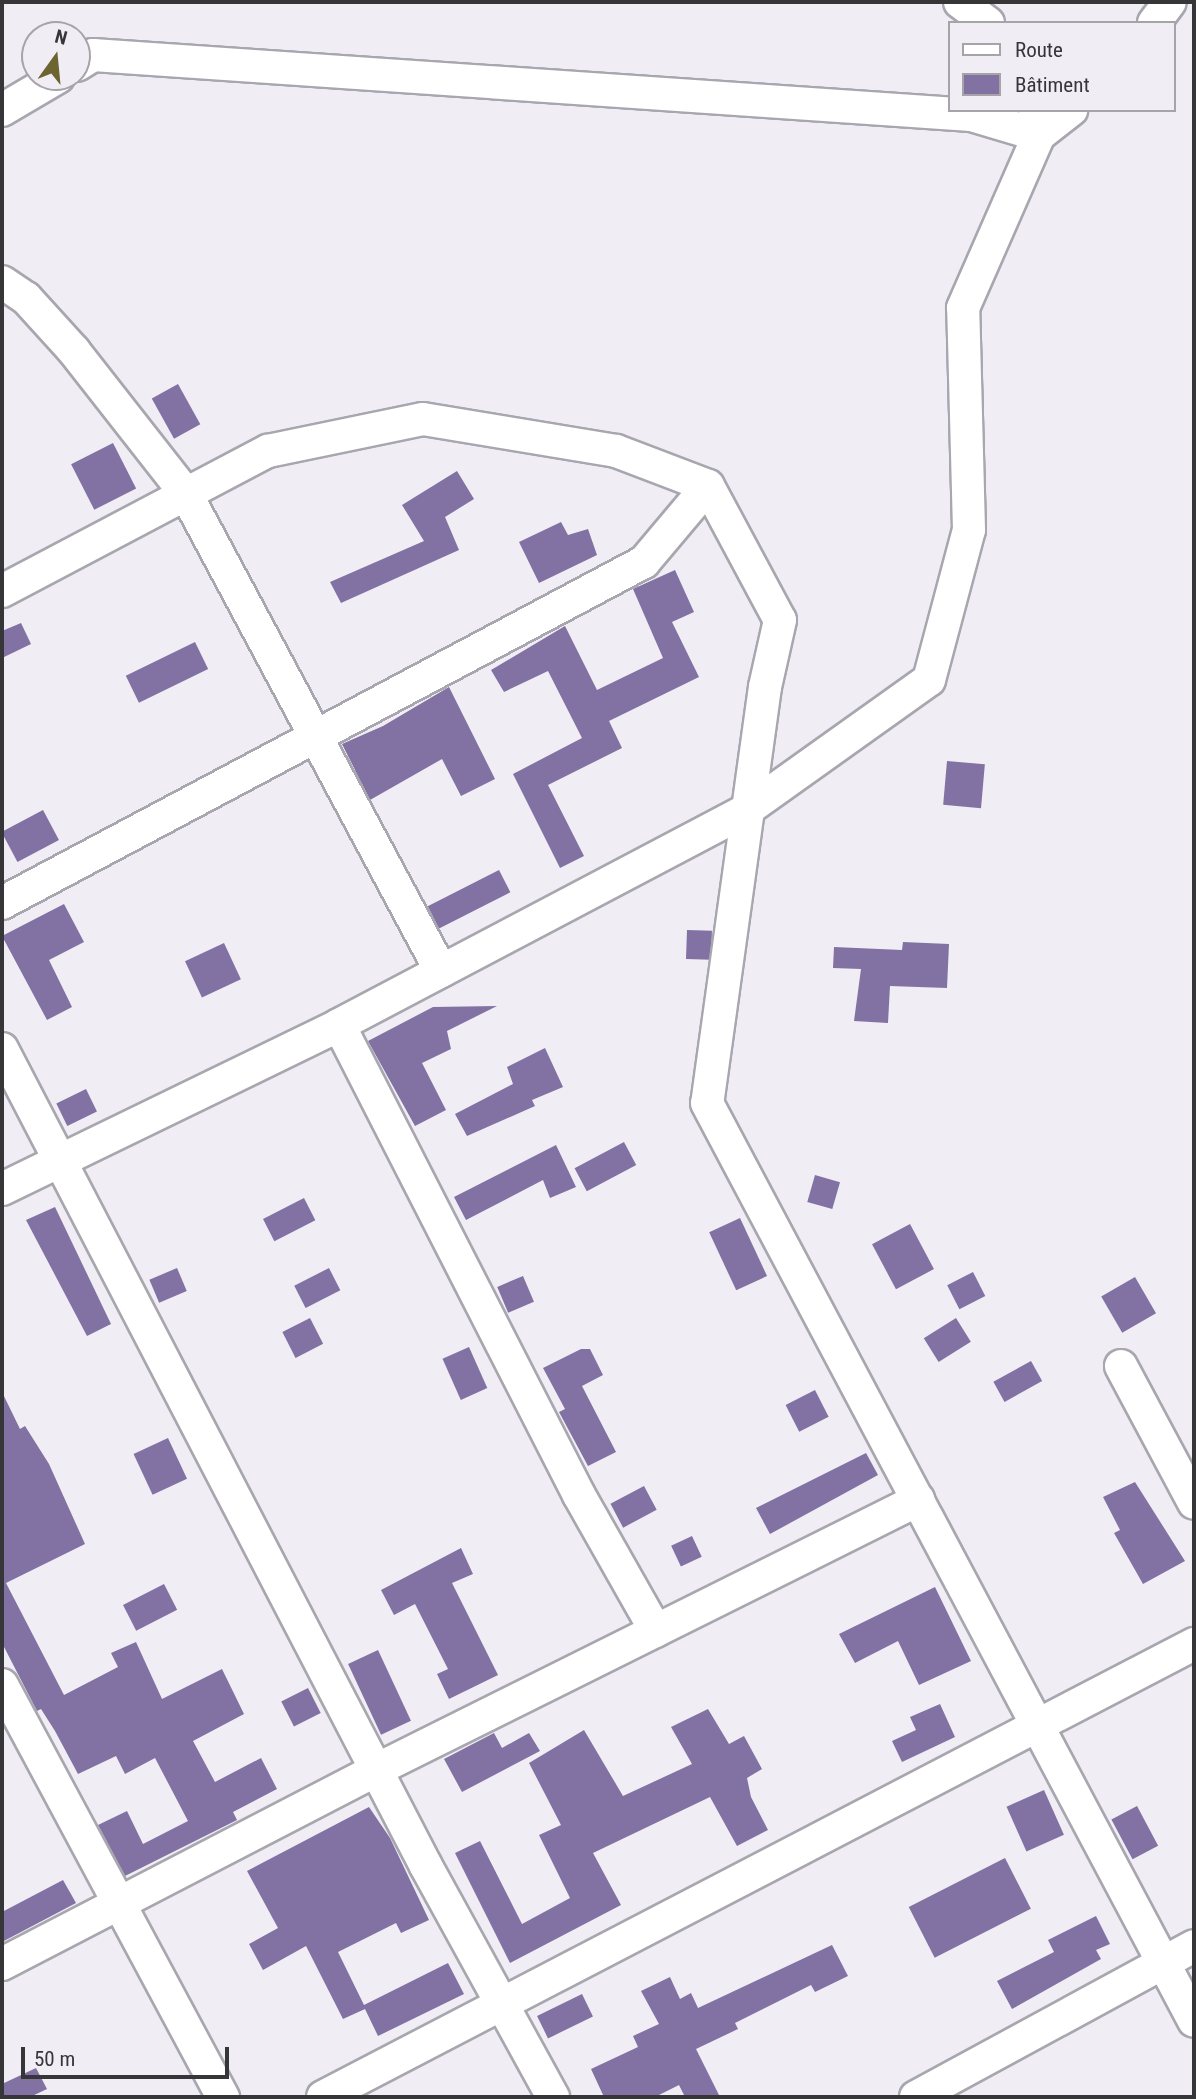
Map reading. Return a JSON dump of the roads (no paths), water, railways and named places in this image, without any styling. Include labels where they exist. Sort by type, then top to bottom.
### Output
[{"type":"street","points":[[960,2],[985,21]]},
{"type":"street","points":[[1156,21],[1170,2]]},
{"type":"street","points":[[91,56],[971,115],[1037,123],[1066,112]]},
{"type":"street","points":[[2,110],[34,91]]},
{"type":"street","points":[[2,1189],[57,1159],[339,1025],[748,810],[929,680],[969,530],[962,308],[1037,123]]},
{"type":"street","points":[[10,297],[186,494],[441,971]]},
{"type":"street","points":[[2,591],[268,451],[423,419],[616,451],[708,486],[780,620],[765,687],[707,1103],[1194,2021]]},
{"type":"street","points":[[2,903],[643,562],[708,486]]},
{"type":"street","points":[[339,1025],[579,1495],[656,1631]]},
{"type":"street","points":[[2,1049],[376,1770],[552,2097]]},
{"type":"street","points":[[1121,1366],[1194,1503]]},
{"type":"street","points":[[2,1964],[376,1770],[918,1500]]},
{"type":"street","points":[[323,2097],[1194,1644]]},
{"type":"street","points":[[2,1685],[223,2097]]},
{"type":"street","points":[[916,2097],[1194,1946]]}]
